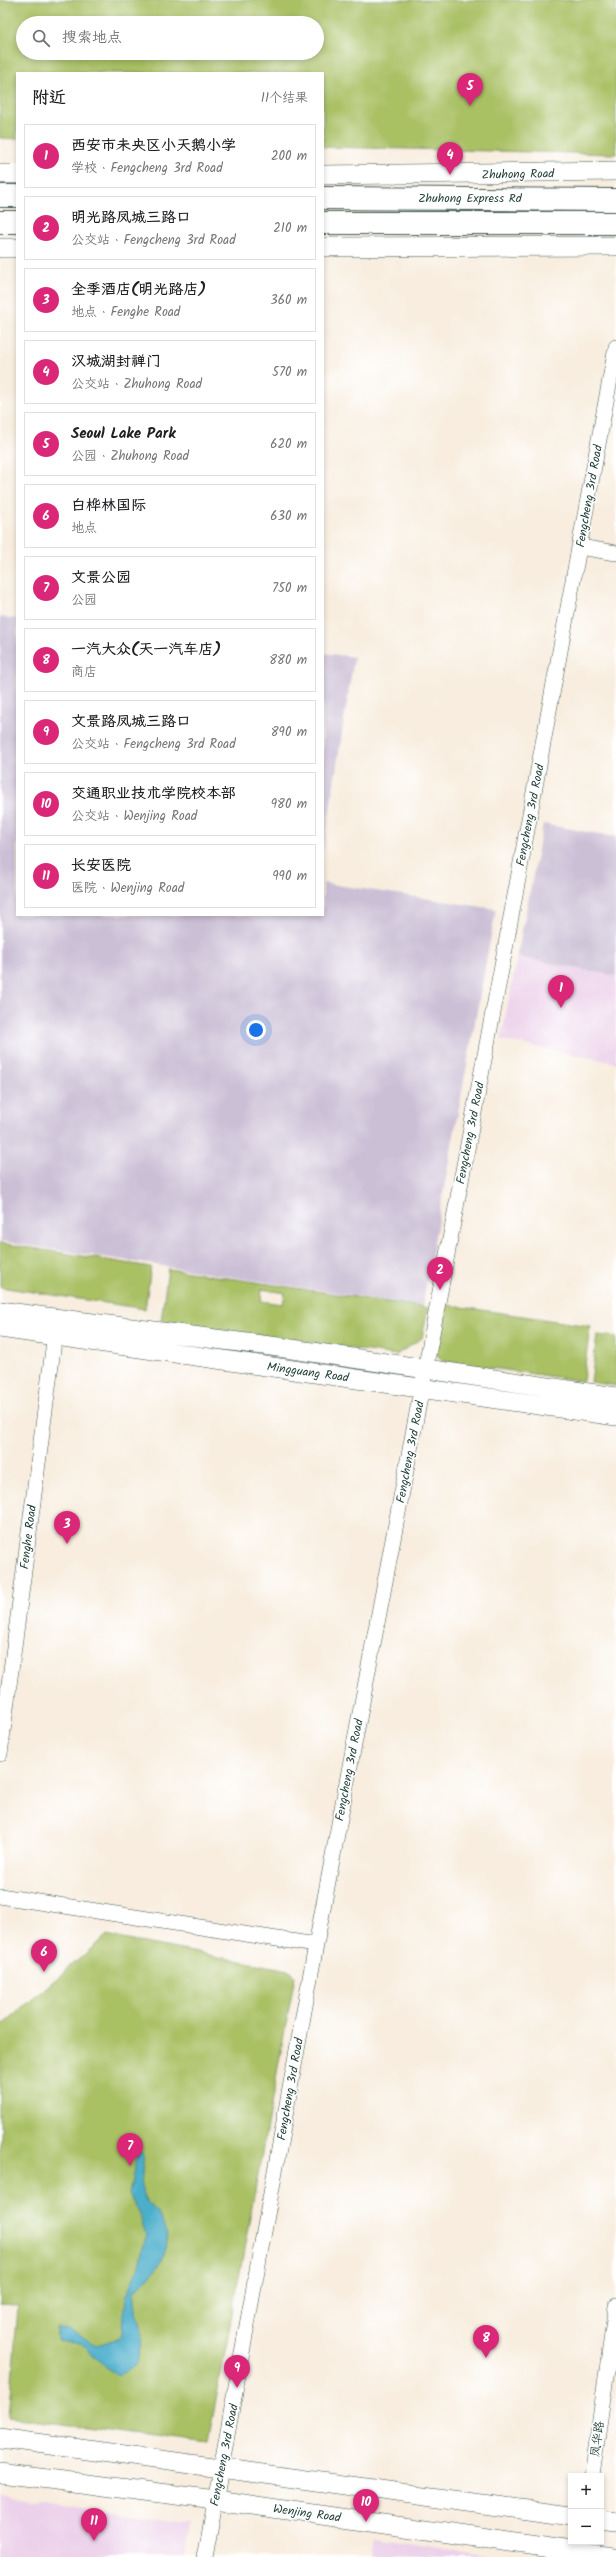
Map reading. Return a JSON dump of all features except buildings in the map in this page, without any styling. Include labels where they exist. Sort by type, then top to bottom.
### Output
[{"type":"highway","points":[[591,199],[616,191]]},
{"type":"highway","points":[[0,196],[16,196]]},
{"type":"highway","name":"Zhuhong Express Rd","points":[[324,198],[616,200]]},
{"type":"highway","points":[[0,222],[16,222]]},
{"type":"highway","name":"Zhuhong Express Rd","points":[[324,223],[616,223]]},
{"type":"highway","points":[[591,223],[616,228]]},
{"type":"main road","name":"Zhuhong Road","points":[[324,175],[616,171]]},
{"type":"main road","points":[[0,174],[16,174]]},
{"type":"main road","points":[[324,247],[616,246]]},
{"type":"main road","points":[[0,248],[16,248]]},
{"type":"main road","name":"Mingguang Road","points":[[0,1311],[56,1327],[422,1389],[616,1416]]},
{"type":"main road","name":"Mingguang Road","points":[[0,1328],[56,1327],[425,1368],[616,1397]]},
{"type":"main road","points":[[0,2438],[568,2516]]},
{"type":"main road","name":"Wenjing Road","points":[[0,2473],[216,2500],[614,2557]]},
{"type":"main road","points":[[604,2520],[616,2522]]},
{"type":"street","name":"Fengcheng 3rd Road","points":[[205,2557],[316,1945],[422,1389],[580,547],[616,347]]},
{"type":"street","points":[[580,547],[616,553]]},
{"type":"street","name":"Fenghe Road","points":[[0,1754],[56,1327]]},
{"type":"street","points":[[0,1896],[316,1945]]},
{"type":"street","name":"凤华路","points":[[592,2473],[616,2306]]},
{"type":"shaded area","points":[[0,617],[16,619],[16,916],[324,916],[324,883],[496,909],[422,1306],[0,1241]]},
{"type":"shaded area","points":[[324,653],[354,657],[324,847]]},
{"type":"shaded area","points":[[543,824],[616,837],[616,976],[517,957]]},
{"type":"shaded area","points":[[517,957],[616,976],[616,1063],[501,1040]]},
{"type":"shaded area","points":[[0,2495],[191,2525],[185,2557],[0,2557]]},
{"type":"shaded area","points":[[373,2539],[490,2557],[370,2557]]},
{"type":"green space","points":[[0,0],[616,0],[616,154],[324,147],[324,72],[16,72],[16,139],[0,138]]},
{"type":"green space","points":[[0,1243],[151,1267],[145,1309],[0,1287]]},
{"type":"green space","points":[[168,1269],[428,1308],[422,1338],[396,1355],[161,1321]],"holes":[[[262,1289],[285,1293],[283,1304],[261,1301]]]},
{"type":"green space","points":[[441,1304],[590,1326],[583,1381],[442,1361],[436,1353]]},
{"type":"green space","points":[[597,1335],[616,1337],[616,1386],[591,1382]]},
{"type":"green space","points":[[106,1936],[289,1970],[295,1976],[208,2443],[9,2417],[18,2306],[0,2305],[0,2027]]},
{"type":"water","points":[[141,2152],[144,2155],[142,2180],[143,2195],[148,2204],[160,2216],[165,2227],[167,2237],[166,2248],[163,2258],[157,2267],[134,2291],[135,2307],[142,2333],[141,2343],[135,2366],[118,2375],[105,2367],[84,2345],[57,2340],[57,2329],[69,2330],[97,2345],[116,2339],[122,2334],[126,2298],[138,2269],[146,2236],[141,2218],[129,2194],[137,2155]]},
{"type":"place","name":"Seoul Lake Park","points":[[470,106]]},
{"type":"place","name":"汉城湖封禅门","points":[[450,175]]},
{"type":"place","name":"西安市未央区小天鹅小学","points":[[561,1008]]},
{"type":"place","name":"明光路凤城三路口","points":[[440,1290]]},
{"type":"place","name":"全季酒店(明光路店)","points":[[67,1544]]},
{"type":"place","name":"白桦林国际","points":[[44,1972]]},
{"type":"place","name":"文景公园","points":[[130,2166]]},
{"type":"place","name":"一汽大众(天一汽车店)","points":[[486,2358]]},
{"type":"place","name":"文景路凤城三路口","points":[[237,2388]]},
{"type":"place","name":"交通职业技术学院校本部","points":[[366,2522]]},
{"type":"place","name":"长安医院","points":[[94,2541]]}]
